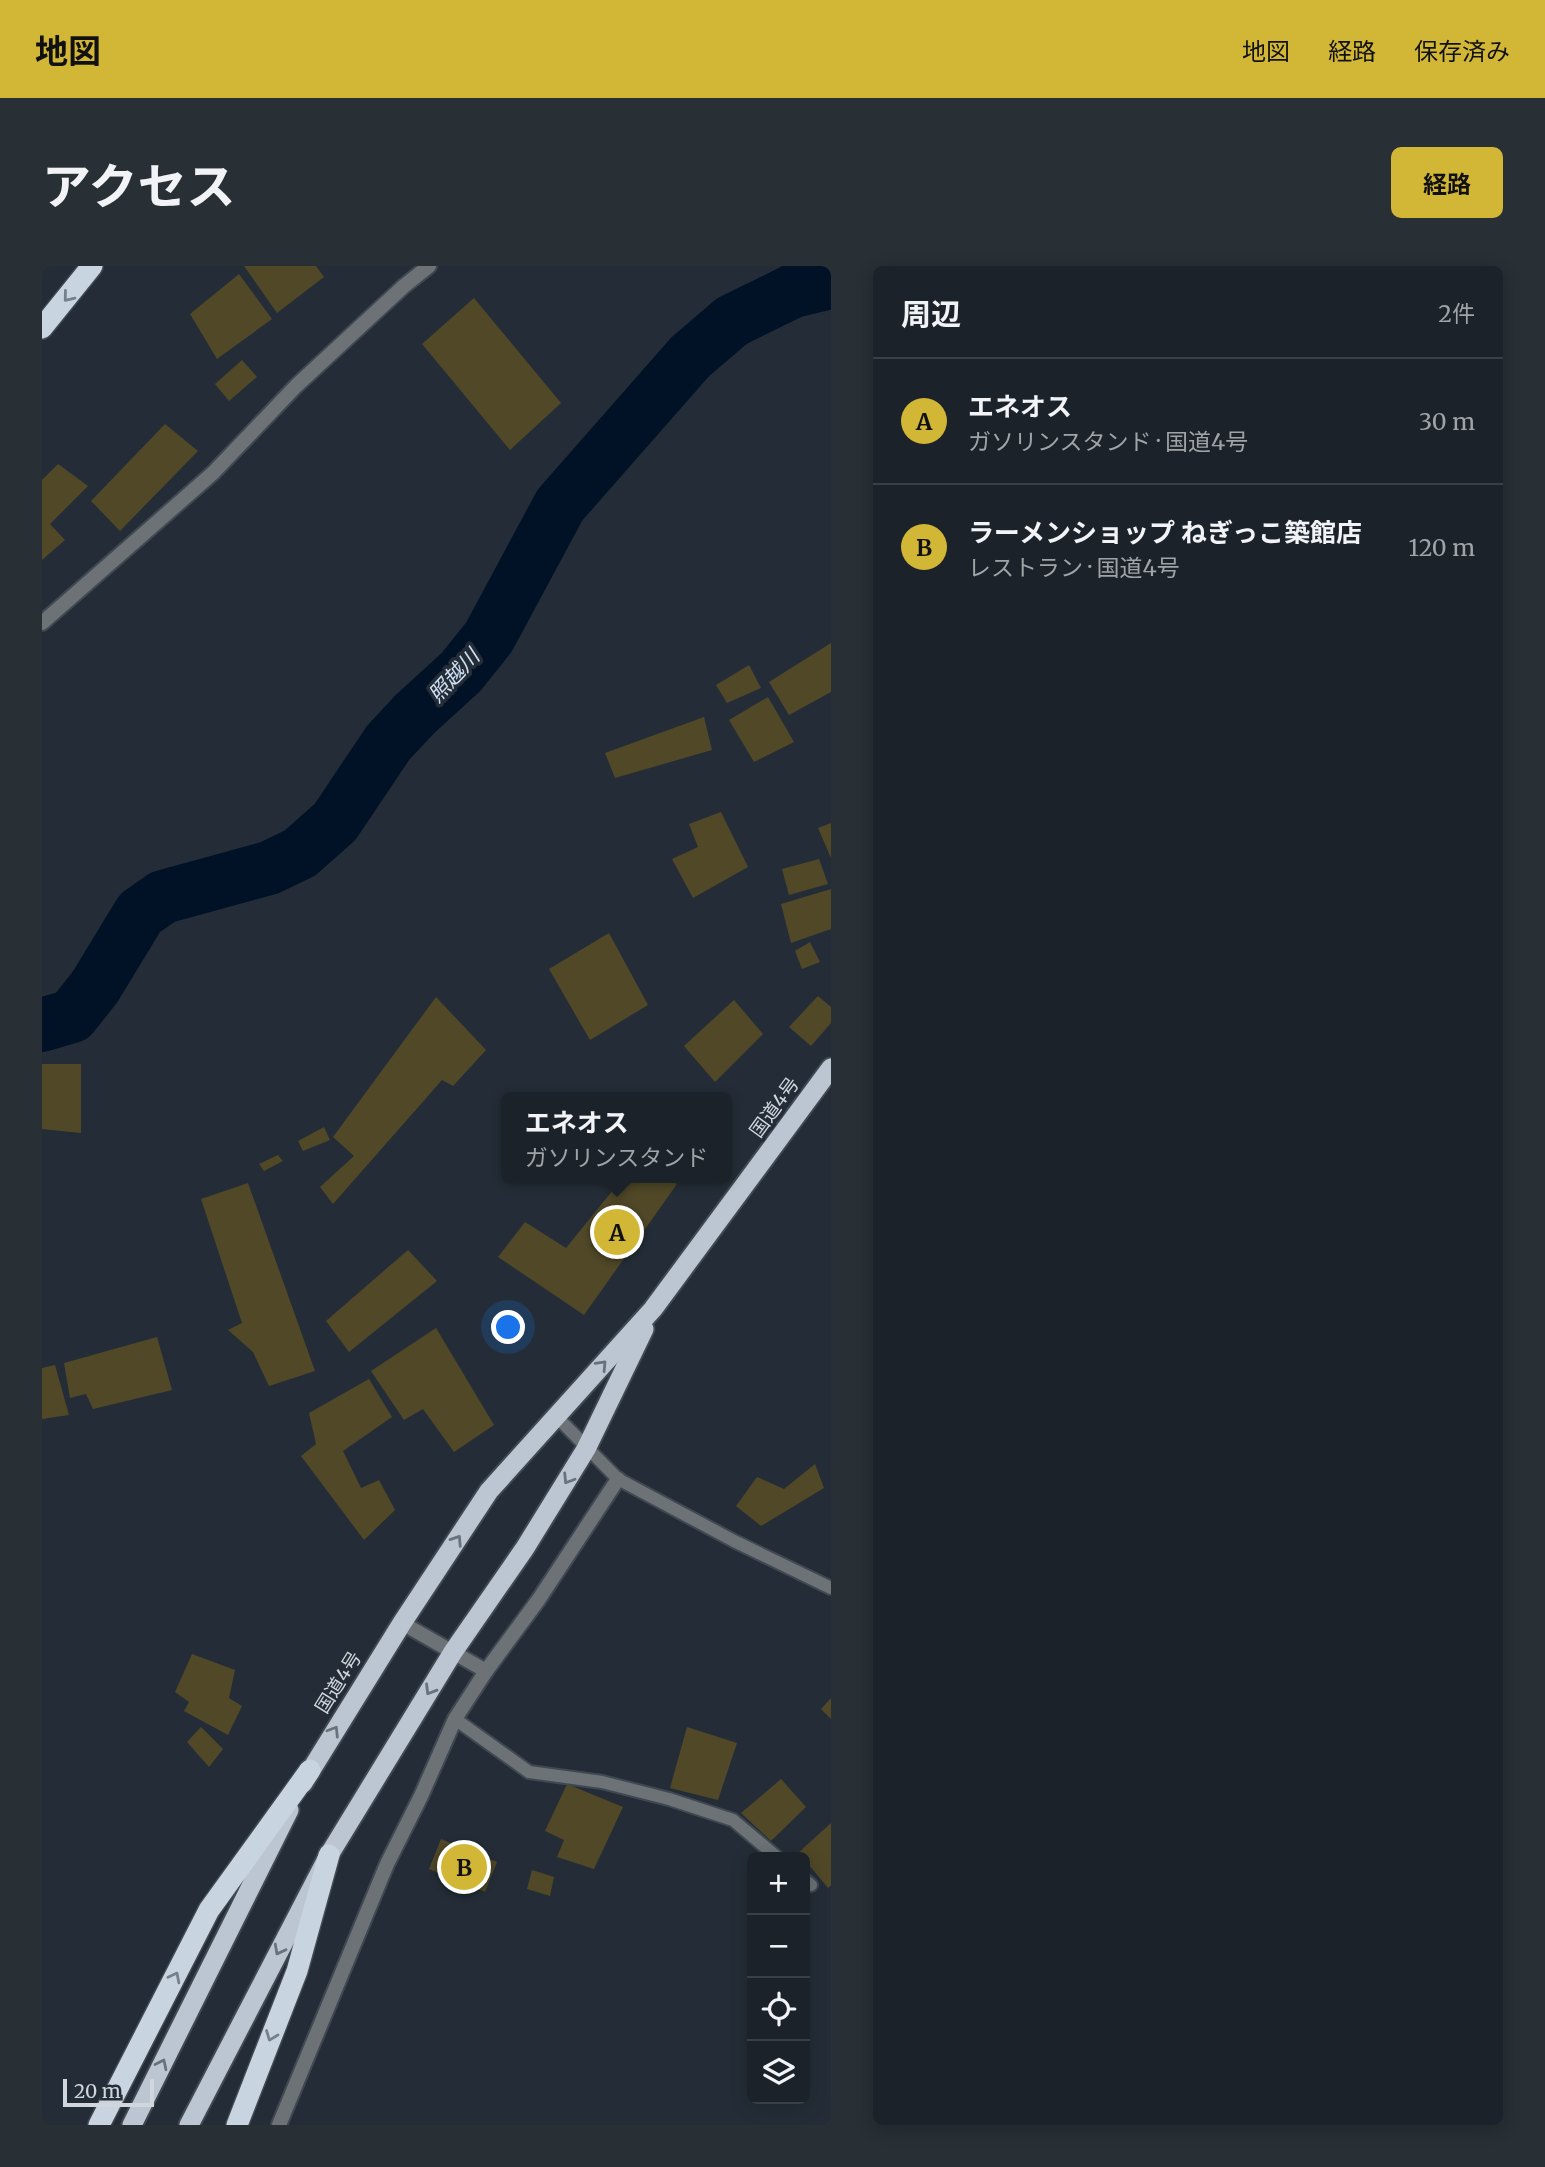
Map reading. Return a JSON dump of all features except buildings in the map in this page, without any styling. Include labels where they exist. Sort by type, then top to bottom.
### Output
[{"type":"highway","points":[[42,328],[92,266]]},
{"type":"highway","name":"国道4号","points":[[132,2125],[310,1770],[488,1491],[653,1309],[831,1068]]},
{"type":"highway","name":"国道4号","points":[[190,2125],[329,1854],[453,1652],[525,1548],[586,1449],[653,1309]]},
{"type":"highway","points":[[99,2125],[209,1910],[310,1770]]},
{"type":"highway","points":[[237,2125],[297,1971],[329,1854]]},
{"type":"street","points":[[42,623],[213,473],[296,386],[429,266]]},
{"type":"street","points":[[279,2125],[387,1864],[421,1797],[455,1719],[618,1479]]},
{"type":"street","points":[[402,1623],[486,1671]]},
{"type":"lane","points":[[555,1415],[618,1479],[734,1541],[831,1588]]},
{"type":"lane","points":[[455,1719],[529,1772],[602,1782],[669,1799],[733,1820],[771,1852]]},
{"type":"waterway","name":"照越川","points":[[42,1025],[72,1016],[95,987],[140,913],[163,897],[269,868],[300,853],[335,822],[388,743],[461,672],[489,637],[560,505],[690,357],[732,321],[793,291],[831,282]]},
{"type":"place","name":"エネオス","points":[[617,1232]]},
{"type":"place","name":"ラーメンショップ ねぎっこ築館店","points":[[464,1867]]}]
